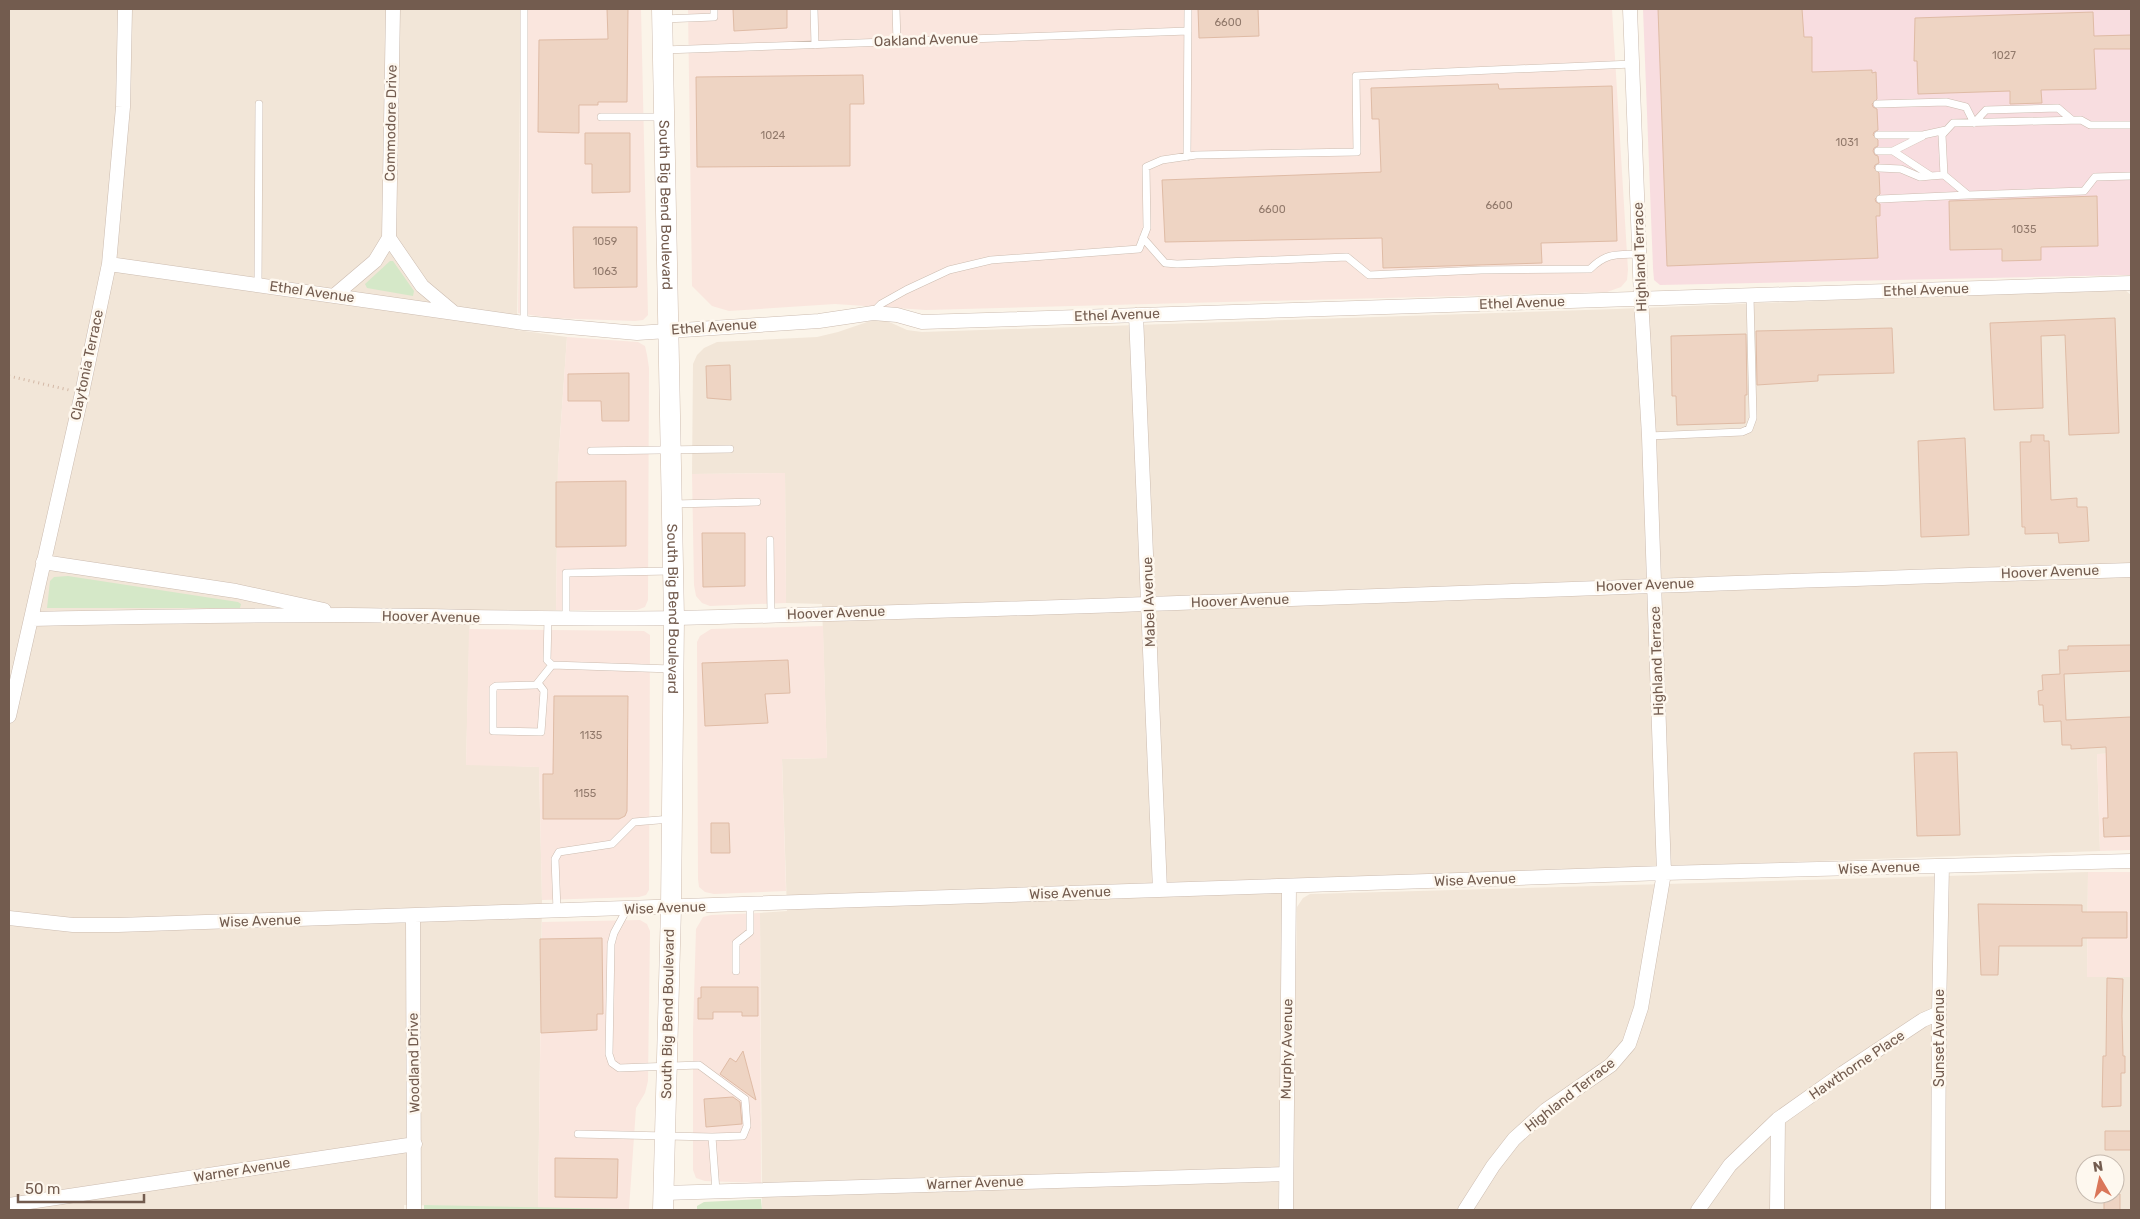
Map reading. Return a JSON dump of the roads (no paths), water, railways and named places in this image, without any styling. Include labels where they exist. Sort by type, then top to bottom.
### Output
[{"type":"main road","name":"South Big Bend Boulevard","points":[[662,14],[666,117],[674,618],[671,908],[664,1201]]},
{"type":"street","name":"Claytonia Terrace","points":[[9,716],[82,393],[109,264],[123,107],[125,9]]},
{"type":"street","name":"Commodore Drive","points":[[389,238],[393,9]]},
{"type":"street","name":"Highland Terrace","points":[[1465,1210],[1493,1166],[1514,1139],[1546,1110],[1611,1065],[1629,1044],[1641,1008],[1664,873],[1649,436],[1641,299],[1630,9]]},
{"type":"street","points":[[335,295],[375,261],[389,238],[422,286],[454,313]]},
{"type":"street","name":"Ethel Avenue","points":[[109,264],[524,323],[637,333],[819,321],[873,313],[922,322],[2131,283]]},
{"type":"street","name":"Mabel Avenue","points":[[1136,315],[1160,890]]},
{"type":"street","name":"Hoover Avenue","points":[[43,562],[236,591],[349,615]]},
{"type":"street","name":"Hoover Avenue","points":[[32,619],[349,615],[548,619],[674,618],[1149,604],[1654,585],[2131,570]]},
{"type":"street","name":"Wise Avenue","points":[[9,918],[73,925],[118,925],[413,917],[557,910],[671,908],[1664,873],[2131,861]]},
{"type":"street","name":"Sunset Avenue","points":[[1938,1210],[1942,866]]},
{"type":"street","name":"Murphy Avenue","points":[[1286,1210],[1290,887]]},
{"type":"street","name":"Woodland Drive","points":[[413,917],[414,1210]]},
{"type":"street","name":"Hawthorne Place","points":[[1698,1210],[1730,1165],[1778,1119],[1923,1020],[1939,1013]]},
{"type":"street","points":[[1777,1210],[1778,1119]]},
{"type":"street","name":"Warner Avenue","points":[[9,1205],[415,1144]]},
{"type":"street","name":"Warner Avenue","points":[[664,1201],[716,1191],[1286,1174]]},
{"type":"lane","points":[[524,9],[524,323]]},
{"type":"lane","points":[[662,14],[714,17],[714,9]]},
{"type":"lane","points":[[814,9],[815,45]]},
{"type":"lane","points":[[896,9],[897,42]]},
{"type":"lane","points":[[1187,157],[1188,9]]},
{"type":"lane","name":"Oakland Avenue","points":[[664,50],[1188,31]]},
{"type":"lane","points":[[873,313],[881,304],[906,290],[950,270],[991,260],[1139,249],[1147,228],[1146,167],[1162,160],[1187,157],[1357,152],[1356,76],[1632,64]]},
{"type":"lane","points":[[1877,104],[1946,102],[1966,108],[1974,123]]},
{"type":"lane","points":[[258,285],[259,104]]},
{"type":"lane","points":[[1974,123],[1986,110],[1995,109],[2058,108],[2072,120]]},
{"type":"lane","points":[[601,117],[666,117]]},
{"type":"lane","points":[[1968,195],[1944,174],[1942,135],[1953,124],[2081,120],[2090,125],[2131,125]]},
{"type":"lane","points":[[1878,151],[1894,151],[1923,136],[1947,130]]},
{"type":"lane","points":[[1878,135],[1923,136]]},
{"type":"lane","points":[[1894,151],[1931,176]]},
{"type":"lane","points":[[1879,168],[1901,169],[1920,177],[1944,174]]},
{"type":"lane","points":[[1880,199],[2084,191],[2095,177],[2131,176]]},
{"type":"lane","points":[[1143,238],[1165,263],[1348,257],[1369,275],[1481,270],[1590,269],[1599,260],[1610,255],[1640,254]]},
{"type":"lane","points":[[1649,436],[1742,432],[1749,429],[1753,418],[1750,296]]},
{"type":"lane","points":[[591,451],[730,449]]},
{"type":"lane","points":[[672,504],[757,502]]},
{"type":"lane","points":[[770,540],[771,615]]},
{"type":"lane","points":[[566,619],[566,573],[673,571]]},
{"type":"lane","points":[[548,619],[548,660],[552,665],[673,669]]},
{"type":"lane","points":[[538,683],[544,691],[540,732],[493,731],[493,688],[496,686],[534,685],[538,683],[552,665]]},
{"type":"lane","points":[[557,910],[555,859],[558,852],[612,844],[634,822],[672,819]]},
{"type":"lane","points":[[736,971],[736,943],[750,932],[750,905]]},
{"type":"lane","points":[[578,1134],[666,1137],[743,1136],[747,1126],[745,1099],[698,1066],[619,1068],[612,1063],[609,1054],[611,944],[614,932],[627,909]]},
{"type":"lane","points":[[712,1137],[716,1191]]}]
